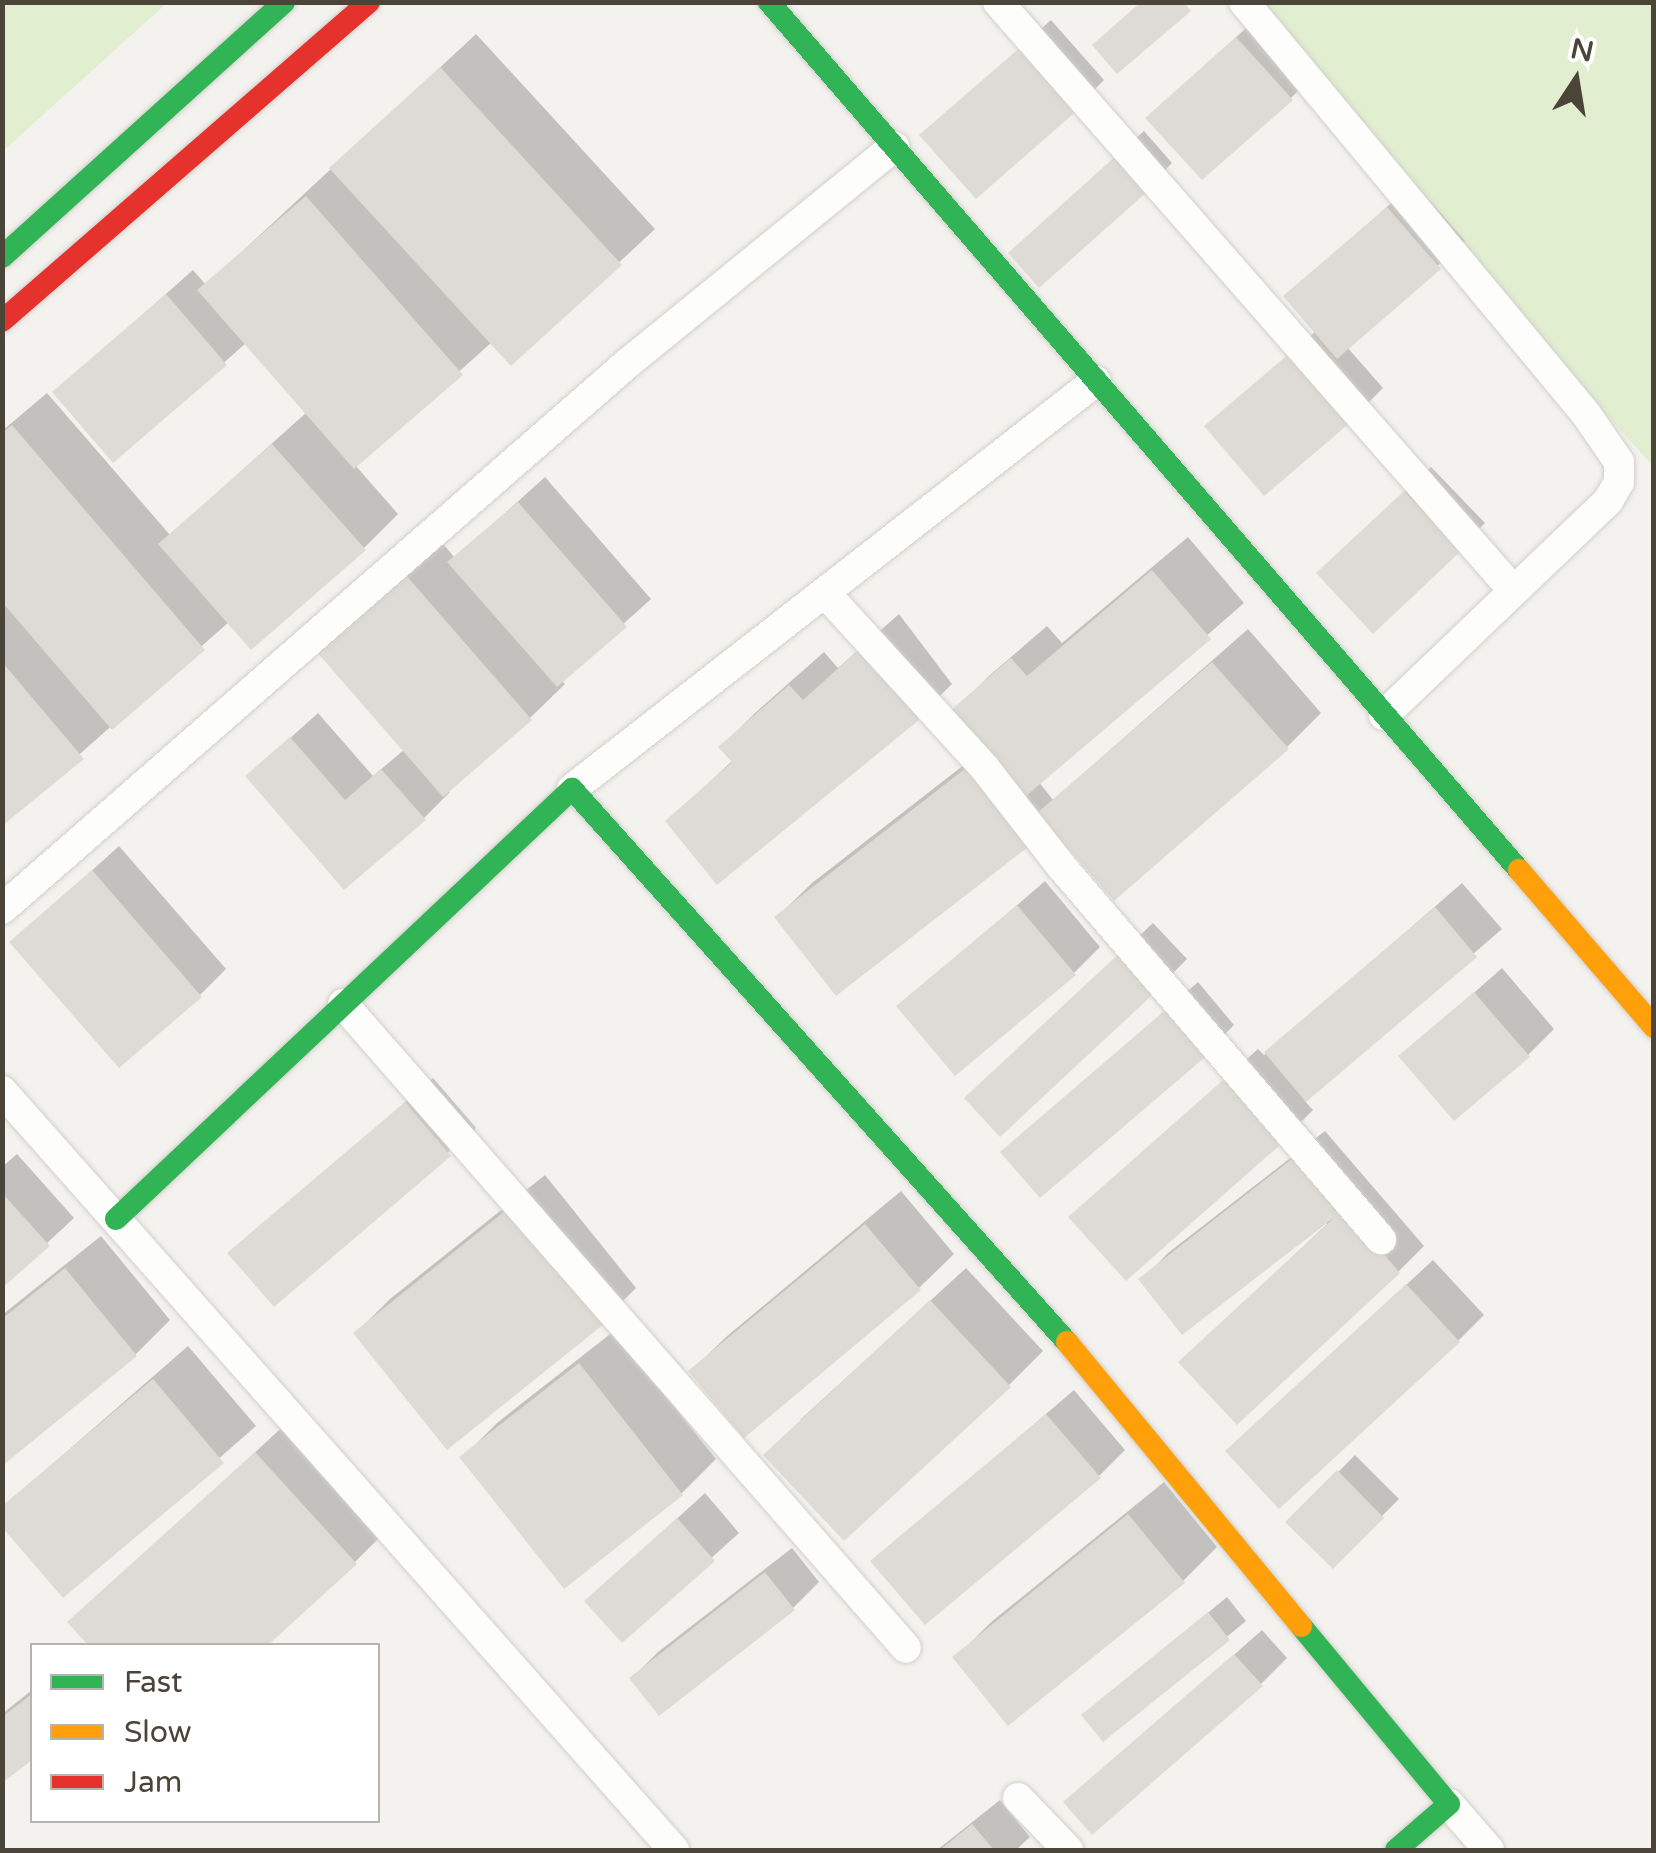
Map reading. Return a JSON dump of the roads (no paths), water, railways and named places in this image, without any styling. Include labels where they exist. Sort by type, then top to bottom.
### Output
[{"type":"street","points":[[2,257],[284,2]]},
{"type":"street","points":[[2,321],[369,2]]},
{"type":"street","points":[[769,2],[1654,1027]]},
{"type":"street","points":[[998,2],[1512,590]]},
{"type":"street","points":[[1244,2],[1586,414],[1619,462],[1619,482],[1608,501],[1384,715]]},
{"type":"street","points":[[2,909],[628,362],[894,147]]},
{"type":"street","points":[[116,1219],[572,789],[1096,381]]},
{"type":"street","points":[[826,594],[984,767],[1060,866],[1381,1240]]},
{"type":"street","points":[[572,789],[1034,1302],[1489,1850]]},
{"type":"street","points":[[343,1004],[906,1648]]},
{"type":"street","points":[[2,1090],[674,1850]]},
{"type":"street","points":[[1018,1798],[1068,1850]]},
{"type":"street","points":[[1396,1850],[1448,1804]]}]
